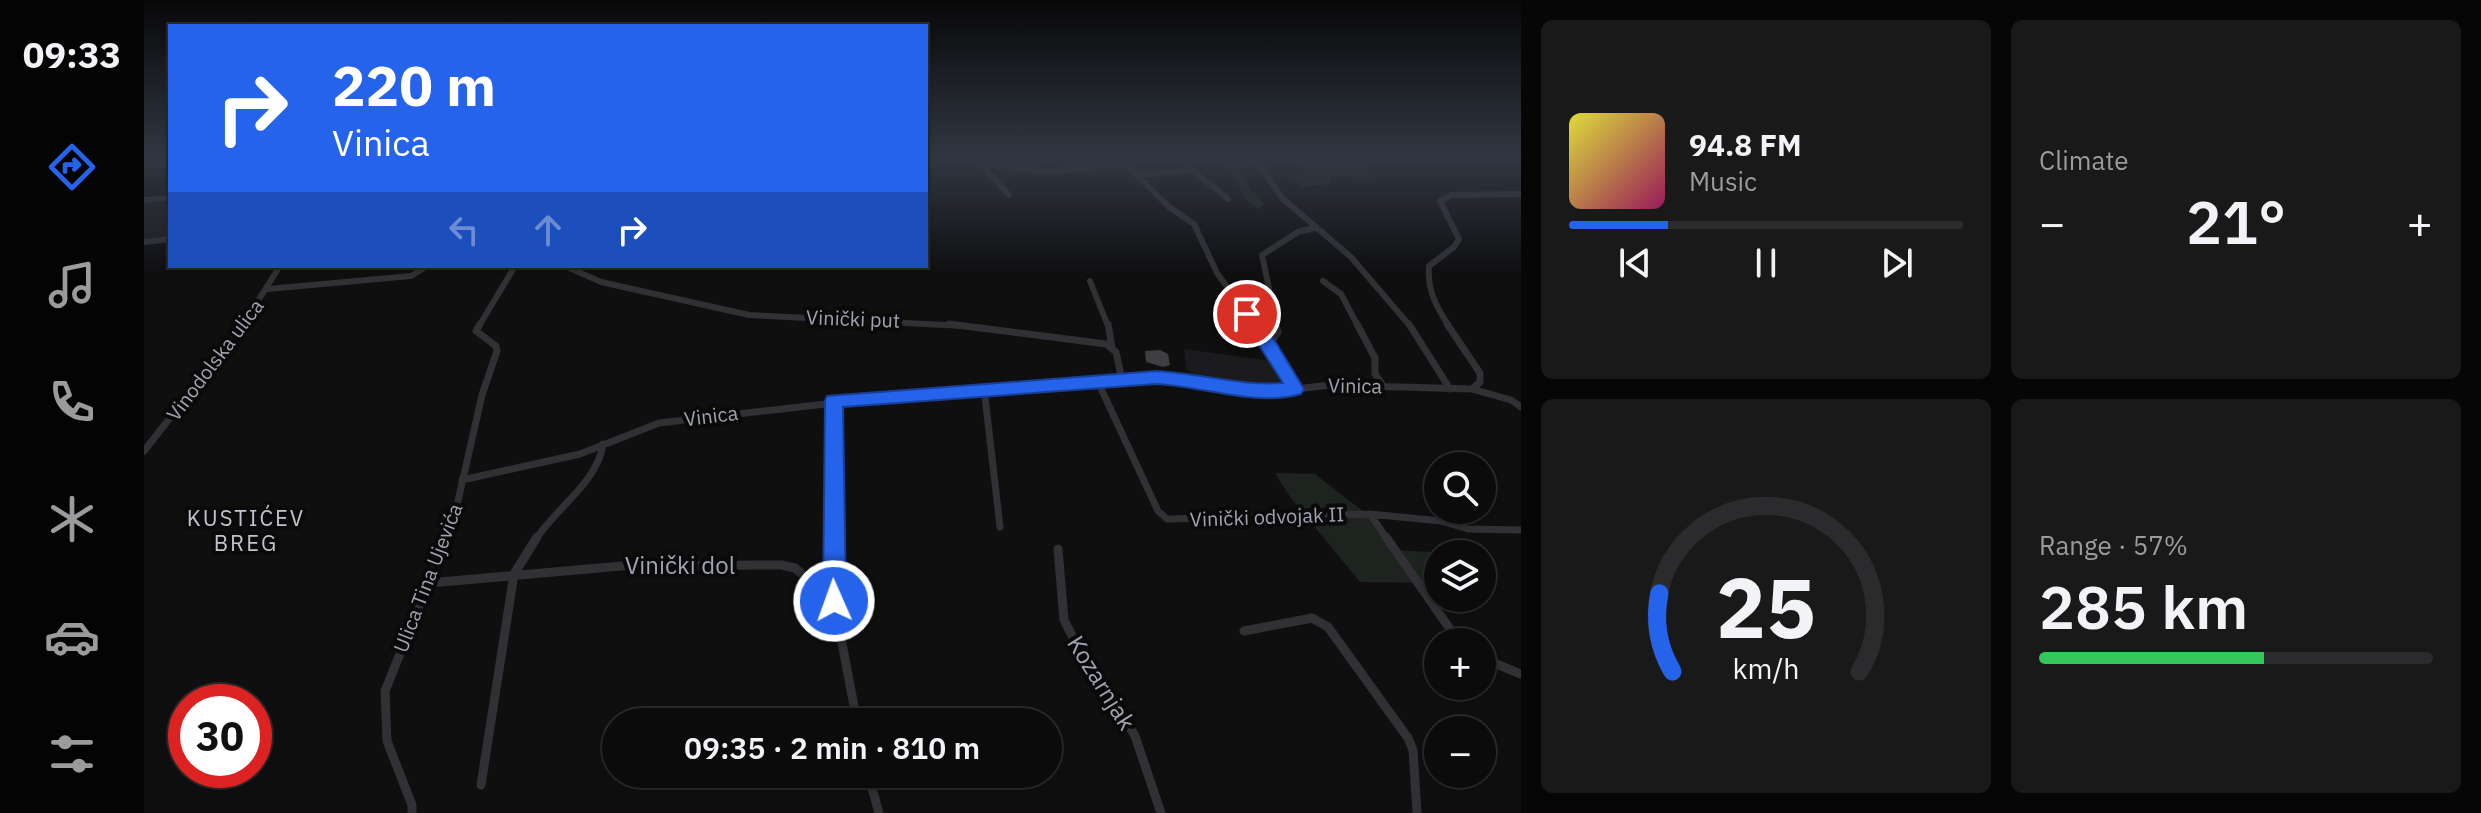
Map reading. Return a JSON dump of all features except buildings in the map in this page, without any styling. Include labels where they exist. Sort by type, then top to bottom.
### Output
[{"type":"street","points":[[1159,197],[1194,224],[1217,273],[1269,345],[1295,389]]},
{"type":"street","points":[[1281,197],[1351,257],[1405,317],[1450,389]]},
{"type":"street","points":[[1447,197],[1440,201],[1459,239],[1454,247],[1429,266],[1428,286],[1480,373],[1480,382],[1472,389]]},
{"type":"street","points":[[144,200],[168,198]]},
{"type":"street","points":[[1269,345],[1278,332],[1262,255],[1298,232],[1314,228]]},
{"type":"street","points":[[144,242],[168,239]]},
{"type":"street","name":"Vinodolska ulica","points":[[144,451],[215,363],[268,289],[279,268]]},
{"type":"street","points":[[268,289],[411,276],[424,268]]},
{"type":"street","name":"Ulica Tina Ujevića","points":[[412,813],[412,805],[387,741],[385,691],[453,523],[482,395],[497,351],[496,346],[476,331],[514,268]]},
{"type":"street","name":"Vinički put","points":[[570,268],[601,282],[730,312],[945,323],[1112,347]]},
{"type":"street","points":[[1090,281],[1107,320],[1122,380]]},
{"type":"street","points":[[1323,281],[1341,294],[1347,303],[1375,358],[1375,374],[1384,387]]},
{"type":"street","name":"Vinica","points":[[462,480],[568,458],[659,423],[834,401],[984,388],[1179,378],[1261,391],[1317,385],[1472,389],[1511,400],[1521,407]]},
{"type":"street","name":"Vinički odvojak II","points":[[1098,382],[1163,517],[1174,520],[1297,513],[1370,514],[1441,521],[1468,529],[1521,530]]},
{"type":"street","points":[[984,388],[1000,527]]},
{"type":"street","points":[[834,401],[834,601],[854,708]]},
{"type":"street","points":[[481,785],[514,574],[539,534],[592,472],[601,458],[603,444]]},
{"type":"street","points":[[1370,514],[1449,628]]},
{"type":"street","name":"Kozarnjak","points":[[1058,549],[1064,620],[1085,661],[1112,697],[1135,736],[1161,813]]},
{"type":"street","name":"Vinički dol","points":[[429,583],[622,566],[781,565],[795,568],[834,601]]},
{"type":"street","points":[[1244,631],[1312,618],[1328,627],[1408,738],[1413,750],[1417,813]]},
{"type":"street","points":[[1496,664],[1521,674]]},
{"type":"street","points":[[872,788],[879,813]]},
{"type":"shaded area","points":[[1245,197],[1258,197],[1264,203],[1259,210]]},
{"type":"shaded area","points":[[168,201],[168,237],[144,240],[144,203]]},
{"type":"shaded area","points":[[1184,349],[1272,361],[1283,386],[1253,387],[1193,374],[1186,369]]},
{"type":"shaded area","points":[[1275,473],[1315,474],[1377,522],[1395,550],[1424,552],[1424,583],[1360,582],[1290,497]]},
{"type":"district","name":"KUSTIĆEV BREG","points":[[246,530]]},
{"type":"route","points":[[834,601],[834,401],[976,388],[1156,377],[1213,382],[1261,391],[1295,389],[1247,314]]}]
